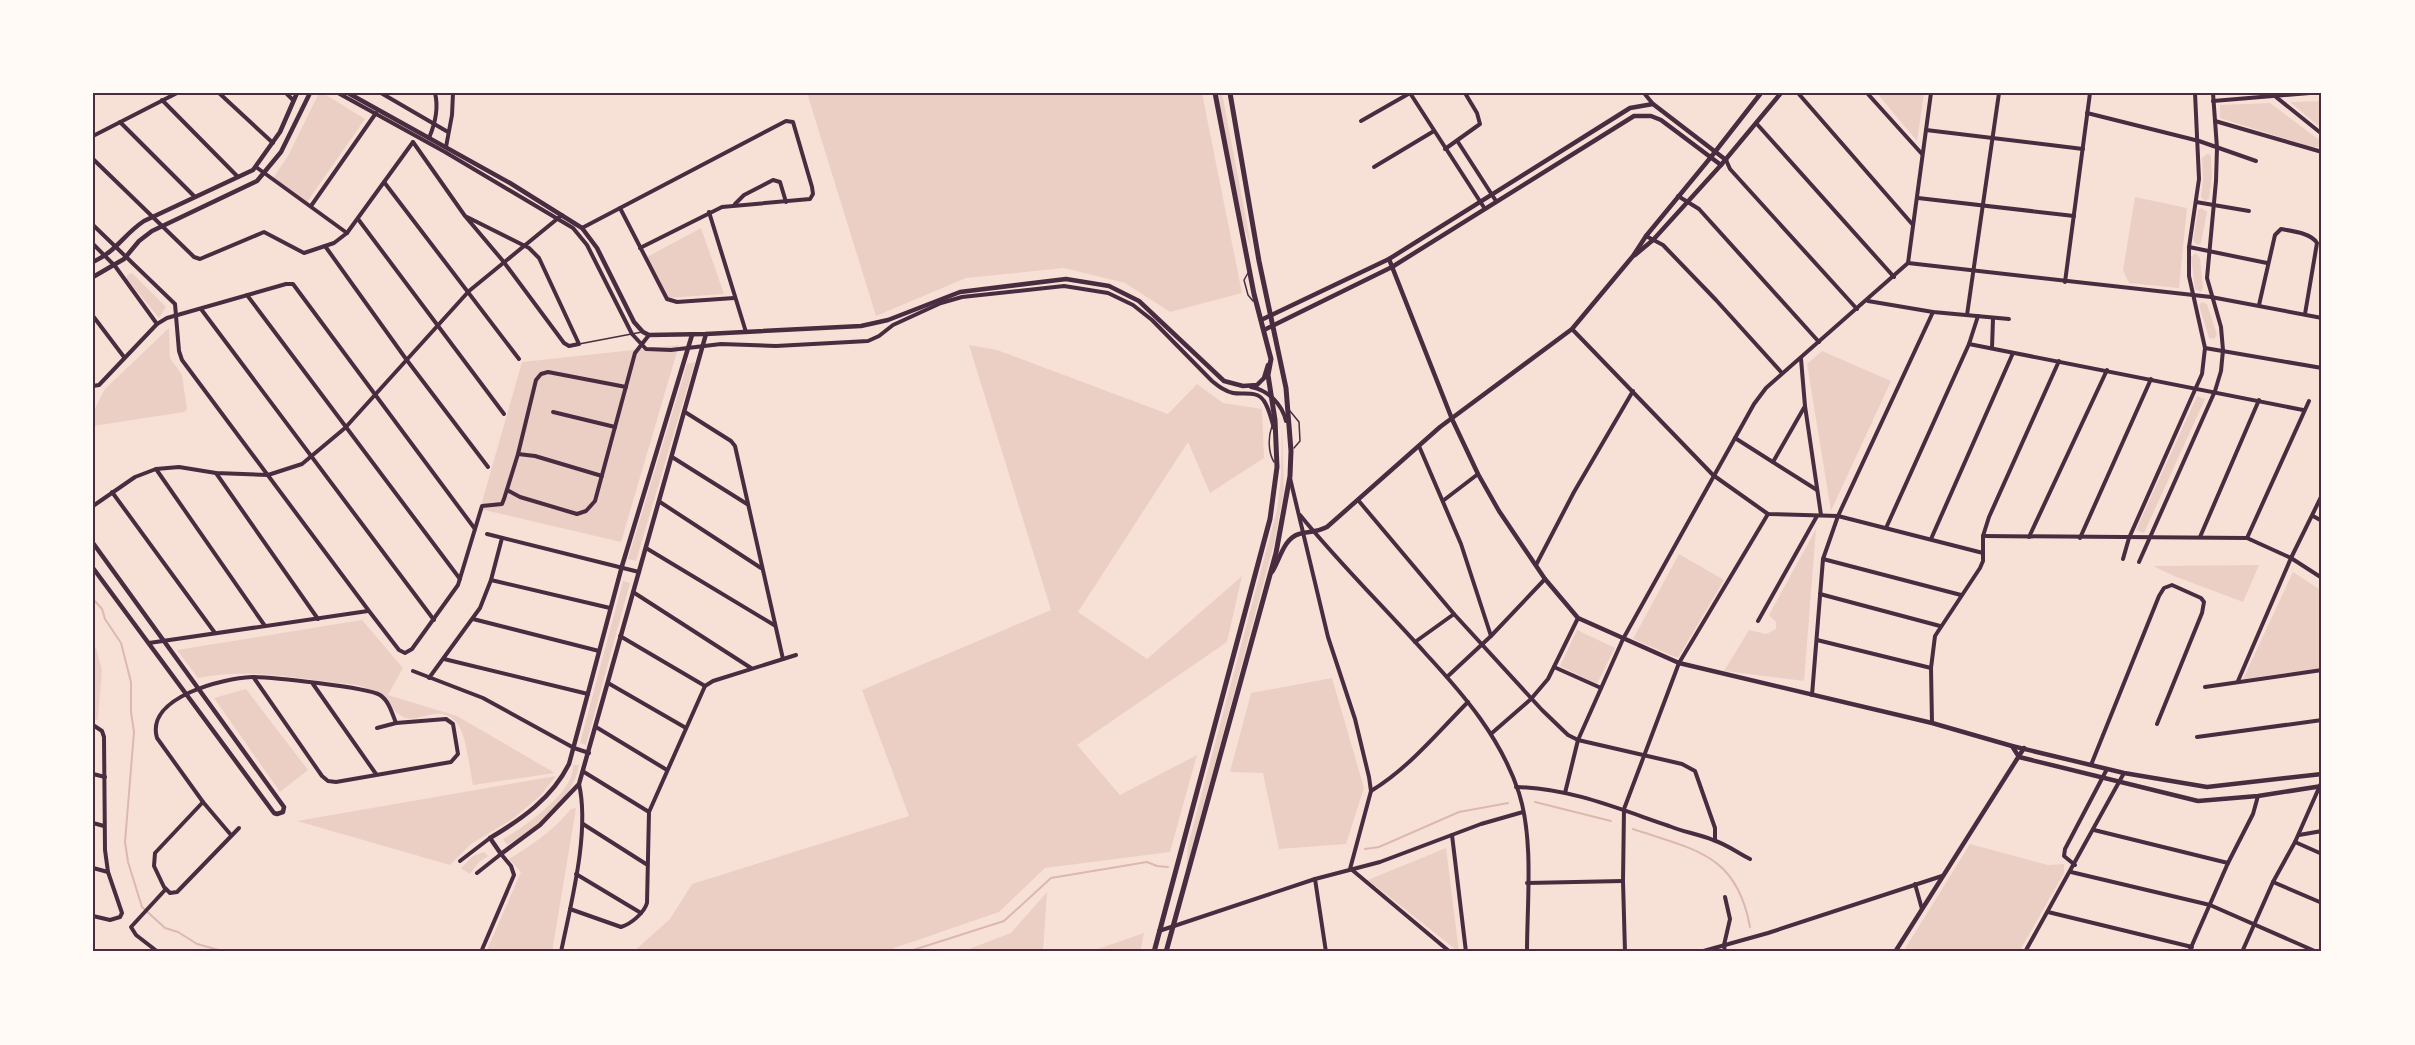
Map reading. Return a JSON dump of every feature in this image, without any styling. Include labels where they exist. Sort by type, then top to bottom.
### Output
[{"type":"main road","points":[[1154,952],[1270,519],[1277,467],[1276,432],[1268,375],[1270,357],[1257,304],[1215,93]]},
{"type":"main road","points":[[1167,951],[1270,574],[1284,518],[1290,476],[1289,410],[1230,93]]},
{"type":"street","points":[[93,136],[177,93]]},
{"type":"street","points":[[219,93],[273,143]]},
{"type":"street","points":[[286,93],[293,100]]},
{"type":"street","points":[[93,262],[117,248],[130,231],[151,217],[238,178],[256,167],[273,143],[297,93]]},
{"type":"street","points":[[93,278],[115,267],[145,235],[250,186],[264,175],[290,138],[310,93]]},
{"type":"street","points":[[338,93],[377,112]]},
{"type":"street","points":[[348,93],[417,137],[573,228],[587,245],[632,334],[646,348],[656,350],[721,344],[776,346],[868,340],[879,336],[893,325],[941,303],[962,297],[1064,286],[1108,293],[1133,305],[1152,320],[1222,389],[1233,393],[1253,393],[1259,396],[1274,423]]},
{"type":"street","points":[[381,93],[448,132]]},
{"type":"street","points":[[429,138],[435,125],[435,93]]},
{"type":"street","points":[[446,148],[453,93]]},
{"type":"street","points":[[1361,121],[1410,93],[1485,209]]},
{"type":"street","points":[[1445,149],[1458,142],[1480,124],[1478,113],[1466,93]]},
{"type":"street","points":[[1644,93],[1653,104],[1716,150],[1726,160],[1730,169],[1857,309]]},
{"type":"street","points":[[1270,574],[1288,542],[1299,534],[1327,527],[1452,419],[1572,329],[1633,256],[1646,236],[1761,93]]},
{"type":"street","points":[[1633,256],[1653,240],[1688,203],[1781,93]]},
{"type":"street","points":[[1798,93],[1914,226]]},
{"type":"street","points":[[1867,93],[1923,154]]},
{"type":"street","points":[[1565,793],[1578,740],[1623,639],[1713,475],[1760,395],[1908,262],[1931,93]]},
{"type":"street","points":[[1967,315],[2000,93]]},
{"type":"street","points":[[2065,282],[2090,93]]},
{"type":"street","points":[[2123,559],[2129,538],[2202,374],[2205,348],[2188,276],[2189,247],[2199,179],[2196,93]]},
{"type":"street","points":[[2139,562],[2215,391],[2221,371],[2223,350],[2221,327],[2207,278],[2217,148],[2213,93]]},
{"type":"street","points":[[2213,101],[2310,93]]},
{"type":"street","points":[[2275,96],[2322,134]]},
{"type":"street","points":[[162,100],[238,178]]},
{"type":"street","points":[[1261,320],[1389,259],[1630,108],[1653,104]]},
{"type":"street","points":[[311,206],[377,112]]},
{"type":"street","points":[[2087,113],[2199,141],[2256,162]]},
{"type":"street","points":[[1264,330],[1392,267],[1634,116],[1651,116],[1661,120],[1721,165],[1730,169]]},
{"type":"street","points":[[582,228],[789,120],[795,125],[812,187],[813,194],[810,199],[735,205],[709,212],[639,248]]},
{"type":"street","points":[[2215,121],[2322,152]]},
{"type":"street","points":[[120,122],[195,197]]},
{"type":"street","points":[[1756,123],[1894,277]]},
{"type":"street","points":[[1926,130],[2083,149]]},
{"type":"street","points":[[1374,167],[1434,131]]},
{"type":"street","points":[[417,137],[429,138],[510,183],[582,228],[597,248],[634,322],[643,332],[692,335],[861,326],[888,320],[960,292],[1046,280],[1078,280],[1109,286],[1139,301],[1170,328],[1216,376],[1232,384],[1262,390],[1272,398],[1283,410],[1291,453]]},
{"type":"street","points":[[93,159],[151,217],[200,259],[264,232],[300,252],[309,252],[347,233],[417,137]]},
{"type":"street","points":[[417,137],[465,216],[503,261],[564,343],[569,346],[579,344],[543,264],[533,252],[465,216]]},
{"type":"street","points":[[1458,142],[1496,201]]},
{"type":"street","points":[[256,167],[347,233]]},
{"type":"street","points":[[735,205],[744,195],[773,180],[780,182],[786,202]]},
{"type":"street","points":[[384,182],[469,291],[519,360]]},
{"type":"street","points":[[1678,196],[1699,209],[1819,342]]},
{"type":"street","points":[[1918,198],[2074,216]]},
{"type":"street","points":[[2196,202],[2249,212]]},
{"type":"street","points":[[620,208],[664,296],[669,301],[734,298]]},
{"type":"street","points":[[709,212],[746,332]]},
{"type":"street","points":[[93,506],[135,477],[156,469],[178,467],[216,473],[268,475],[291,469],[311,458],[345,428],[469,291],[522,245],[562,215]]},
{"type":"street","points":[[358,219],[504,414]]},
{"type":"street","points":[[93,225],[175,304],[179,351],[182,360],[369,611],[399,650],[405,653],[412,649],[455,591],[482,507],[502,504],[518,454],[536,380],[541,374],[548,372],[626,387]]},
{"type":"street","points":[[2259,305],[2272,241],[2277,231],[2286,230],[2310,236],[2317,243],[2305,314]]},
{"type":"street","points":[[1646,236],[1663,245],[1782,373]]},
{"type":"street","points":[[93,244],[115,267],[157,324]]},
{"type":"street","points":[[325,246],[406,359],[488,467]]},
{"type":"street","points":[[2189,247],[2267,262]]},
{"type":"street","points":[[1389,259],[1452,419],[1478,474],[1499,511],[1545,579],[1578,618],[1679,663],[1932,723],[2108,770],[2207,788],[2322,774]]},
{"type":"street","points":[[1908,262],[2065,282],[2211,297],[2322,318]]},
{"type":"street","points":[[93,386],[97,386],[157,324],[177,315],[290,283],[300,292],[476,529]]},
{"type":"street","points":[[247,295],[460,580]]},
{"type":"street","points":[[1867,301],[1934,312],[2009,319]]},
{"type":"street","points":[[201,309],[434,620]]},
{"type":"street","points":[[1812,695],[1823,559],[1838,516],[1934,312]]},
{"type":"street","points":[[93,316],[124,357]]},
{"type":"street","points":[[1886,528],[1969,344],[1978,316]]},
{"type":"street","points":[[1992,348],[1993,318]]},
{"type":"street","points":[[1572,329],[1713,475],[1768,514],[1838,516],[1983,553]]},
{"type":"street","points":[[507,490],[520,497],[577,514],[586,511],[595,501],[635,352],[649,334]]},
{"type":"street","points":[[477,873],[540,825],[579,784],[706,334]]},
{"type":"street","points":[[460,861],[533,810],[557,784],[569,764],[622,566],[692,335]]},
{"type":"street","points":[[1969,344],[2197,387],[2303,410]]},
{"type":"street","points":[[2205,348],[2322,368]]},
{"type":"street","points":[[1931,539],[2013,352]]},
{"type":"street","points":[[1251,387],[1261,382],[1270,357]]},
{"type":"street","points":[[1758,621],[1819,516],[1818,490],[1805,406],[1801,358]]},
{"type":"street","points":[[1932,723],[1931,668],[1934,643],[1940,626],[1980,568],[1983,536],[1994,504],[2059,361]]},
{"type":"street","points":[[2029,537],[2107,370]]},
{"type":"street","points":[[2080,538],[2151,379]]},
{"type":"street","points":[[1536,565],[1588,467],[1633,391]]},
{"type":"street","points":[[2200,538],[2259,400]]},
{"type":"street","points":[[2247,538],[2281,468],[2303,410],[2309,401]]},
{"type":"street","points":[[1773,462],[1805,406]]},
{"type":"street","points":[[553,412],[615,427]]},
{"type":"street","points":[[685,412],[733,444],[783,658]]},
{"type":"street","points":[[1735,438],[1818,490]]},
{"type":"street","points":[[1419,446],[1461,544],[1491,636]]},
{"type":"street","points":[[518,454],[535,456],[602,476]]},
{"type":"street","points":[[672,457],[748,504]]},
{"type":"street","points":[[156,469],[265,626]]},
{"type":"street","points":[[216,473],[318,619]]},
{"type":"street","points":[[1444,500],[1478,474]]},
{"type":"street","points":[[1290,476],[1328,637],[1361,740],[1371,791],[1356,839],[1350,869]]},
{"type":"street","points":[[112,492],[215,633]]},
{"type":"street","points":[[2238,681],[2291,558],[2322,495]]},
{"type":"street","points":[[1358,500],[1454,614],[1531,699],[1569,735],[1578,740],[1682,764],[1695,771],[1714,828],[1715,840]]},
{"type":"street","points":[[660,502],[762,568]]},
{"type":"street","points":[[1300,514],[1447,677],[1492,734],[1519,793],[1523,810],[1527,846],[1527,952]]},
{"type":"street","points":[[1625,952],[1624,809],[1679,663],[1768,514]]},
{"type":"street","points":[[2313,516],[2322,521]]},
{"type":"street","points":[[487,534],[639,572]]},
{"type":"street","points":[[1983,536],[2247,538],[2291,558],[2322,578]]},
{"type":"street","points":[[429,678],[484,599],[502,538]]},
{"type":"street","points":[[93,543],[284,807],[280,813],[186,694],[93,568]]},
{"type":"street","points":[[646,548],[775,626]]},
{"type":"street","points":[[1823,559],[1961,596]]},
{"type":"street","points":[[1447,677],[1491,636],[1545,579]]},
{"type":"street","points":[[491,580],[610,608]]},
{"type":"street","points":[[2091,765],[2164,588],[2172,585],[2201,598],[2204,602],[2157,724]]},
{"type":"street","points":[[633,592],[752,668]]},
{"type":"street","points":[[1820,594],[1940,626]]},
{"type":"street","points":[[149,643],[369,611]]},
{"type":"street","points":[[1415,642],[1454,614]]},
{"type":"street","points":[[1492,734],[1531,699],[1554,667],[1578,618]]},
{"type":"street","points":[[472,619],[599,651]]},
{"type":"street","points":[[620,636],[705,686]]},
{"type":"street","points":[[1817,640],[1931,668]]},
{"type":"street","points":[[570,909],[617,927],[627,925],[641,913],[647,906],[649,812],[705,686],[712,681],[796,655]]},
{"type":"street","points":[[444,659],[588,694]]},
{"type":"street","points":[[1554,667],[1601,688]]},
{"type":"street","points":[[2205,687],[2322,670]]},
{"type":"street","points":[[413,671],[483,698],[574,748],[588,753]]},
{"type":"street","points":[[253,677],[322,776],[328,781],[336,782],[451,762],[458,754],[453,724],[450,720],[442,718],[396,723],[377,728]]},
{"type":"street","points":[[231,835],[203,802],[160,743],[156,732],[159,720],[164,711],[177,698],[220,682],[253,677],[313,683],[373,692],[386,701],[396,723]]},
{"type":"street","points":[[313,683],[376,774]]},
{"type":"street","points":[[608,683],[686,728]]},
{"type":"street","points":[[1371,791],[1409,763],[1468,702]]},
{"type":"street","points":[[2198,737],[2322,720]]},
{"type":"street","points":[[93,725],[102,730],[104,737],[105,850],[108,872],[122,913],[121,916],[110,920],[93,916]]},
{"type":"street","points":[[596,727],[668,770]]},
{"type":"street","points":[[2012,746],[2019,757],[2198,801],[2258,796],[2322,786]]},
{"type":"street","points":[[1894,952],[2024,748]]},
{"type":"street","points":[[2075,866],[2064,856],[2065,849],[2108,770]]},
{"type":"street","points":[[584,772],[649,812]]},
{"type":"street","points":[[2025,952],[2075,866],[2124,773]]},
{"type":"street","points":[[93,774],[105,777]]},
{"type":"street","points":[[2242,952],[2273,882],[2322,786],[2322,781]]},
{"type":"street","points":[[561,952],[576,874],[582,824],[583,807],[579,784]]},
{"type":"street","points":[[1516,787],[1536,787],[1624,809],[1669,827],[1715,840],[1750,859]]},
{"type":"street","points":[[2189,952],[2228,863],[2253,814],[2258,796]]},
{"type":"street","points":[[203,802],[155,853],[154,866],[165,890],[170,893],[177,892],[239,828]]},
{"type":"street","points":[[1159,931],[1315,879],[1380,862],[1523,810]]},
{"type":"street","points":[[93,823],[104,826]]},
{"type":"street","points":[[582,824],[647,865]]},
{"type":"street","points":[[2094,830],[2228,863]]},
{"type":"street","points":[[2298,835],[2322,831]]},
{"type":"street","points":[[1452,835],[1466,952]]},
{"type":"street","points":[[481,952],[513,881],[513,871],[490,838]]},
{"type":"street","points":[[2295,842],[2322,854]]},
{"type":"street","points":[[93,868],[108,872]]},
{"type":"street","points":[[1350,869],[1450,952]]},
{"type":"street","points":[[2071,872],[2210,905],[2317,952]]},
{"type":"street","points":[[576,874],[641,913]]},
{"type":"street","points":[[1700,952],[1768,933],[1942,876]]},
{"type":"street","points":[[1315,879],[1326,952]]},
{"type":"street","points":[[1527,883],[1623,881]]},
{"type":"street","points":[[2273,882],[2322,903]]},
{"type":"street","points":[[1915,884],[1922,909]]},
{"type":"street","points":[[158,952],[136,935],[131,927],[165,890]]},
{"type":"street","points":[[1725,897],[1730,927],[1724,945],[1725,952]]},
{"type":"street","points":[[2048,912],[2192,946]]},
{"type":"lane","points":[[579,344],[643,332]]},
{"type":"lane","points":[[1289,410],[1299,422],[1300,441],[1291,453]]},
{"type":"lane","points":[[1274,423],[1269,434],[1271,456],[1277,467]]},
{"type":"shaded area","points":[[319,93],[323,93],[365,119],[307,202],[273,178],[288,156]]},
{"type":"shaded area","points":[[807,93],[1202,93],[1242,293],[1170,312],[1125,283],[1064,268],[966,278],[876,316]]},
{"type":"shaded area","points":[[1217,93],[1222,93],[1252,250],[1241,218]]},
{"type":"shaded area","points":[[1877,93],[1924,93],[1917,141]]},
{"type":"shaded area","points":[[2322,101],[2322,129],[2290,102]]},
{"type":"shaded area","points":[[2270,103],[2322,142],[2322,147],[2311,147],[2220,118],[2220,105]]},
{"type":"shaded area","points":[[2208,153],[2211,156],[2212,176],[2209,199],[2205,201],[2201,197],[2202,158]]},
{"type":"shaded area","points":[[2135,197],[2187,208],[2179,288],[2129,283],[2123,270]]},
{"type":"shaded area","points":[[2202,208],[2207,212],[2201,243],[2198,245],[2193,241],[2198,210]]},
{"type":"shaded area","points":[[701,228],[724,294],[667,298],[647,257]]},
{"type":"shaded area","points":[[2196,253],[2200,258],[2203,288],[2201,292],[2195,289],[2191,257]]},
{"type":"shaded area","points":[[132,273],[166,307],[159,318],[127,279],[127,275]]},
{"type":"shaded area","points":[[2202,302],[2207,304],[2217,335],[2214,339],[2209,338],[2199,305]]},
{"type":"shaded area","points":[[169,328],[170,358],[182,375],[187,409],[184,412],[93,426],[93,412],[105,389]]},
{"type":"shaded area","points":[[679,345],[621,542],[480,509],[522,362]]},
{"type":"shaded area","points":[[969,345],[997,350],[1168,414],[1197,384],[1223,403],[1262,409],[1264,458],[1210,493],[1188,442],[1078,612],[1147,659],[1242,576],[1227,642],[1077,745],[1120,795],[1197,755],[1170,852],[1045,868],[999,912],[883,952],[633,952],[670,919],[692,884],[909,816],[862,690],[1051,610]]},
{"type":"shaded area","points":[[1822,351],[1891,381],[1831,511],[1807,364]]},
{"type":"shaded area","points":[[695,362],[636,561],[628,559],[687,364]]},
{"type":"shaded area","points":[[2197,396],[2205,399],[2144,533],[2136,530]]},
{"type":"shaded area","points":[[1282,424],[1284,491],[1275,540],[1186,872],[1188,845],[1277,510],[1281,476]]},
{"type":"shaded area","points":[[1816,529],[1804,681],[1724,671],[1749,630],[1766,634],[1776,629],[1776,622],[1769,615]]},
{"type":"shaded area","points":[[1679,554],[1724,580],[1678,658],[1633,639]]},
{"type":"shaded area","points":[[2259,565],[2243,602],[2153,566]]},
{"type":"shaded area","points":[[2293,572],[2322,591],[2322,668],[2243,679]]},
{"type":"shaded area","points":[[623,581],[630,583],[586,745],[580,743]]},
{"type":"shaded area","points":[[362,620],[403,668],[388,695],[457,716],[555,773],[473,785],[463,735],[451,717],[438,714],[406,718],[371,691],[353,684],[264,674],[214,675],[198,678],[177,650]]},
{"type":"shaded area","points":[[1577,630],[1615,648],[1597,684],[1560,666]]},
{"type":"shaded area","points":[[93,645],[96,648],[102,670],[98,720],[93,719]]},
{"type":"shaded area","points":[[1332,678],[1364,788],[1346,844],[1279,849],[1263,773],[1230,772],[1251,693]]},
{"type":"shaded area","points":[[246,689],[308,770],[280,792],[214,698]]},
{"type":"shaded area","points":[[573,765],[579,765],[575,778],[561,802],[541,822],[507,845],[503,839],[530,821],[566,787]]},
{"type":"shaded area","points":[[556,776],[541,795],[514,818],[471,844],[450,865],[297,821]]},
{"type":"shaded area","points":[[576,808],[552,952],[486,952],[521,872],[509,859],[542,837],[571,809]]},
{"type":"shaded area","points":[[1970,844],[2048,865],[2064,864],[2064,873],[2019,952],[1903,952]]},
{"type":"shaded area","points":[[1446,848],[1459,952],[1368,880]]},
{"type":"shaded area","points":[[484,852],[488,856],[479,862],[470,874],[461,868],[473,856]]},
{"type":"shaded area","points":[[1047,892],[1043,952],[961,952],[1011,933]]},
{"type":"shaded area","points":[[1144,933],[1140,952],[1089,952]]},
{"type":"waterway","points":[[93,599],[102,609],[105,619],[121,643],[131,682],[134,732],[125,842],[128,862],[142,907],[165,928],[178,932],[197,944],[226,952]]},
{"type":"waterway","points":[[1535,802],[1611,821]]},
{"type":"waterway","points":[[1365,849],[1379,847],[1459,812],[1508,803]]},
{"type":"waterway","points":[[1633,829],[1694,850],[1710,858],[1724,869],[1735,884],[1744,903],[1750,927]]},
{"type":"waterway","points":[[907,952],[1004,921],[1051,878],[1147,862],[1168,867]]}]
